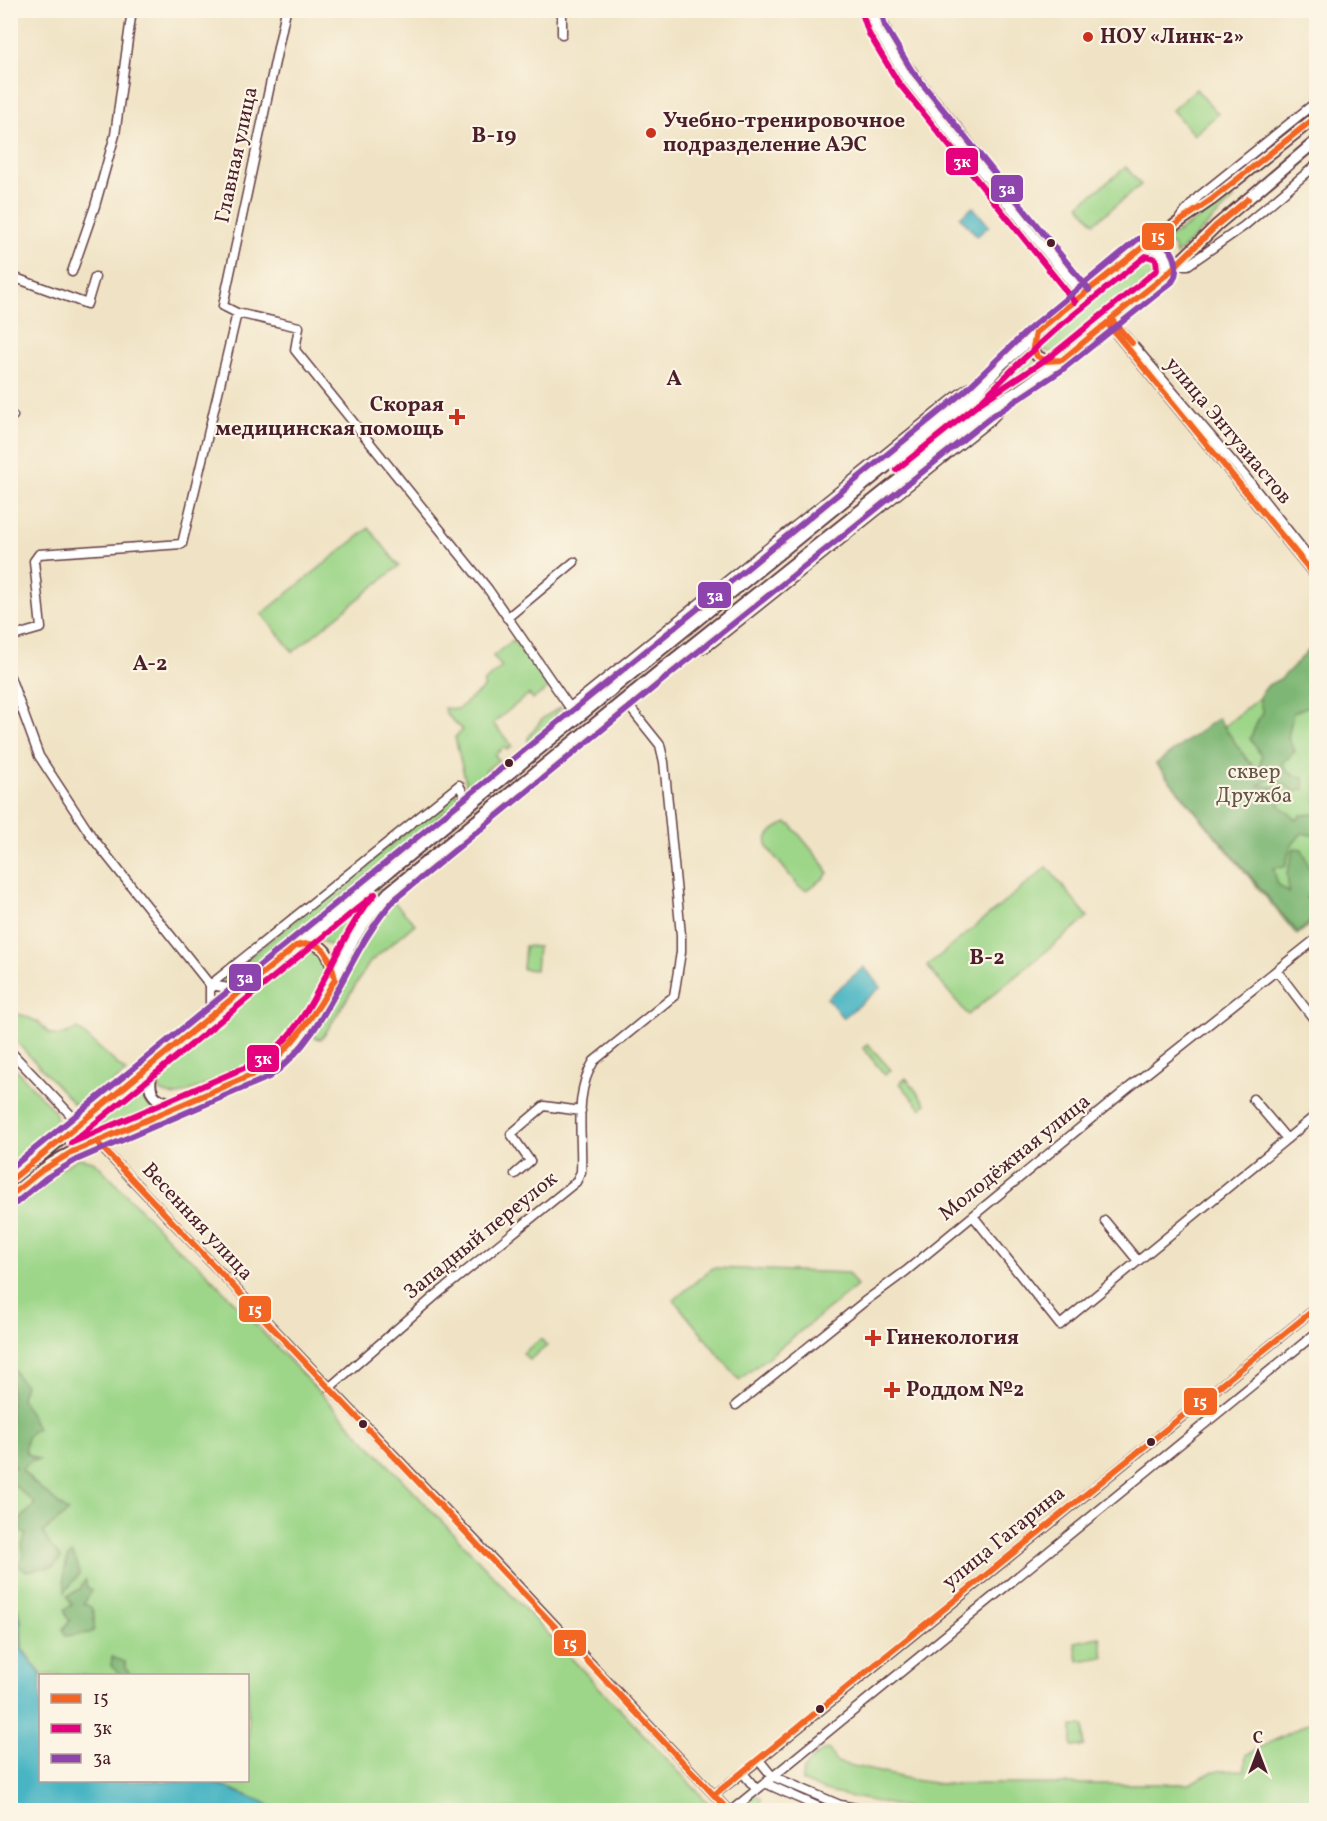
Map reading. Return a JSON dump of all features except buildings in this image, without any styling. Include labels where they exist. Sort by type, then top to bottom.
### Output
[{"type":"main road","points":[[10,1182],[210,1016],[972,397],[1002,364],[1036,333],[1144,246],[1211,200],[1317,117]]},
{"type":"main road","points":[[10,1196],[42,1170],[73,1150],[97,1143],[265,1069],[285,1053],[303,1032],[335,979],[352,942],[370,913],[389,892],[668,664],[986,410],[1018,392],[1062,360],[1166,274],[1217,225],[1317,141]]},
{"type":"main road","points":[[1144,246],[1158,248],[1165,254],[1168,261],[1166,274]]},
{"type":"main road","points":[[1036,333],[1033,347],[1037,356],[1046,361],[1062,360]]},
{"type":"main road","points":[[296,946],[312,943],[323,949],[331,962],[335,979]]},
{"type":"main road","points":[[154,1063],[149,1086],[153,1095],[167,1104],[182,1105]]},
{"type":"street","points":[[72,272],[95,206],[115,135],[132,10]]},
{"type":"street","name":"Главная улица","points":[[237,313],[223,306],[286,10]]},
{"type":"street","points":[[562,10],[562,34]]},
{"type":"street","points":[[871,10],[877,30],[905,76],[1084,294]]},
{"type":"street","points":[[878,10],[911,73],[950,118],[1084,294]]},
{"type":"street","points":[[1173,225],[1198,197],[1317,102]]},
{"type":"street","points":[[1174,266],[1188,265],[1244,226],[1317,165]]},
{"type":"street","points":[[10,276],[87,304],[95,277]]},
{"type":"street","points":[[10,638],[41,628],[34,561],[39,554],[182,544],[237,313],[299,327],[295,350],[446,535],[578,718]]},
{"type":"street","points":[[1109,321],[1317,577]]},
{"type":"street","name":"улица Энтузиастов","points":[[1109,321],[1244,475],[1317,566]]},
{"type":"street","points":[[570,707],[958,395],[1002,364]]},
{"type":"street","points":[[507,618],[574,562]]},
{"type":"street","points":[[10,677],[39,756],[76,813],[92,837],[210,985],[210,1016]]},
{"type":"street","name":"Западный переулок","points":[[329,1388],[435,1296],[576,1182],[581,1172],[581,1096],[586,1075],[594,1061],[674,996],[681,952],[664,762],[660,745],[624,700]]},
{"type":"street","points":[[210,985],[459,784],[472,803]]},
{"type":"street","name":"Молодёжная улица","points":[[736,1405],[1317,939]]},
{"type":"street","points":[[1277,971],[1317,1022]]},
{"type":"street","points":[[210,985],[242,990]]},
{"type":"street","name":"Весенняя улица","points":[[10,1051],[730,1810]]},
{"type":"street","points":[[1253,1099],[1287,1139]]},
{"type":"street","points":[[515,1173],[530,1161],[511,1134],[544,1106],[581,1112]]},
{"type":"street","points":[[973,1216],[1060,1325],[1317,1115]]},
{"type":"street","points":[[1105,1221],[1138,1261]]},
{"type":"street","name":"улица Гагарина","points":[[714,1795],[1317,1308]]},
{"type":"street","name":"улица Гагарина","points":[[730,1810],[1317,1333]]},
{"type":"street","points":[[759,1760],[769,1780],[825,1810]]},
{"type":"street","points":[[743,1773],[756,1789]]},
{"type":"street","points":[[769,1780],[840,1805],[866,1810]]},
{"type":"green space","points":[[1196,89],[1218,114],[1194,135],[1172,110]]},
{"type":"green space","points":[[1126,167],[1141,185],[1094,223],[1079,205]]},
{"type":"green space","points":[[1231,197],[1234,199],[1176,255],[1173,245],[1164,241]]},
{"type":"green space","points":[[1150,252],[1161,256],[1162,268],[1056,353],[1046,351],[1042,344],[1043,338]]},
{"type":"green space","points":[[1029,350],[1042,364],[977,408],[974,404]]},
{"type":"green space","points":[[369,528],[399,566],[293,652],[262,614]]},
{"type":"green space","points":[[513,640],[550,687],[533,699],[529,694],[493,723],[512,746],[507,750],[504,747],[495,755],[499,760],[485,771],[490,778],[473,792],[468,792],[455,737],[463,730],[447,715],[444,708],[458,709],[485,687],[483,683],[502,667],[493,656]]},
{"type":"green space","name":"сквер Дружба","points":[[1316,646],[1316,706],[1306,707],[1293,713],[1288,738],[1295,751],[1282,764],[1289,773],[1303,778],[1304,789],[1295,792],[1273,778],[1258,785],[1280,788],[1285,797],[1279,805],[1297,820],[1301,815],[1314,814],[1316,817],[1316,836],[1302,833],[1291,846],[1285,867],[1273,868],[1278,884],[1289,893],[1287,874],[1294,848],[1302,849],[1311,880],[1311,887],[1306,898],[1315,902],[1315,917],[1298,933],[1156,764],[1218,718],[1248,761],[1259,770],[1262,756],[1250,739],[1263,714],[1259,697],[1268,685],[1282,678],[1308,651]]},
{"type":"green space","name":"сквер Дружба","points":[[1316,651],[1316,920],[1297,935],[1165,775]]},
{"type":"green space","points":[[562,706],[544,734],[531,744],[528,742],[528,738],[543,718]]},
{"type":"green space","points":[[456,792],[459,799],[457,802],[236,983],[224,983],[223,978]]},
{"type":"green space","points":[[787,823],[825,866],[828,873],[806,890],[799,887],[767,847],[769,835]]},
{"type":"green space","points":[[1047,867],[1088,917],[968,1015],[927,966]]},
{"type":"green space","points":[[377,886],[380,889],[365,905],[336,958],[330,945],[315,938]]},
{"type":"green space","points":[[390,898],[415,924],[370,962],[323,1037],[315,1038],[311,1032],[312,1027],[332,995],[372,918]]},
{"type":"green space","points":[[525,946],[538,947],[536,970],[523,969]]},
{"type":"green space","points":[[300,952],[312,953],[321,958],[324,975],[319,988],[293,1032],[270,1053],[242,1069],[182,1094],[174,1096],[162,1092],[157,1080],[161,1067]]},
{"type":"green space","points":[[11,1013],[38,1022],[50,1034],[58,1036],[78,1029],[126,1072],[83,1106],[74,1104],[11,1036]]},
{"type":"green space","points":[[868,1044],[891,1070],[885,1075],[863,1048]]},
{"type":"green space","points":[[11,1064],[55,1112],[58,1124],[54,1131],[11,1172]]},
{"type":"green space","points":[[906,1078],[926,1104],[921,1109],[900,1083]]},
{"type":"green space","points":[[139,1085],[143,1099],[154,1108],[120,1123],[97,1126],[111,1108]]},
{"type":"green space","points":[[78,1158],[93,1161],[100,1167],[178,1249],[199,1265],[715,1810],[278,1810],[214,1782],[249,1782],[249,1674],[41,1674],[22,1648],[21,1618],[11,1590],[10,1203],[21,1193]]},
{"type":"green space","points":[[712,1268],[848,1273],[857,1286],[739,1380],[674,1300]]},
{"type":"green space","points":[[541,1339],[547,1346],[529,1360],[523,1353]]},
{"type":"green space","points":[[11,1364],[25,1385],[21,1397],[37,1428],[27,1438],[25,1448],[26,1453],[39,1460],[31,1461],[22,1469],[31,1480],[68,1512],[43,1532],[61,1558],[54,1566],[26,1571],[18,1566],[24,1555],[22,1546],[26,1534],[21,1532],[18,1522],[35,1504],[11,1482],[11,1467],[15,1467],[10,1456]]},
{"type":"green space","points":[[72,1554],[78,1565],[79,1574],[65,1592],[64,1573],[67,1558]]},
{"type":"green space","points":[[85,1580],[87,1587],[92,1590],[84,1604],[91,1607],[94,1615],[94,1630],[90,1633],[65,1636],[63,1629],[70,1621],[65,1609],[72,1605],[67,1596],[80,1589]]},
{"type":"green space","points":[[1100,1637],[1104,1657],[1078,1661],[1075,1642]]},
{"type":"green space","points":[[112,1657],[125,1662],[129,1674],[120,1674],[111,1666]]},
{"type":"green space","points":[[1316,1719],[1316,1810],[918,1810],[828,1792],[802,1781],[806,1766],[827,1749],[835,1761],[840,1763],[941,1784],[1189,1784],[1214,1771],[1245,1770],[1246,1755]]},
{"type":"green space","points":[[1072,1726],[1084,1726],[1084,1746],[1072,1746]]},
{"type":"green space","points":[[754,1794],[761,1799],[760,1810],[744,1810],[746,1801]]},
{"type":"water","points":[[973,207],[989,226],[977,236],[960,217]]},
{"type":"water","points":[[864,967],[881,987],[843,1018],[827,998]]},
{"type":"water","points":[[11,1591],[20,1618],[21,1648],[40,1674],[39,1782],[213,1782],[263,1802],[276,1810],[11,1810]]},
{"type":"transit line","name":"3а","points":[[881,10],[885,26],[912,71],[1089,290]]},
{"type":"transit line","name":"3к","points":[[862,13],[869,34],[898,82],[1075,302]]},
{"type":"transit line","name":"15","points":[[1316,117],[1211,200],[1144,246],[1055,317],[1036,333],[1033,347],[1037,356],[1046,361],[1062,360],[1107,323],[1316,577]]},
{"type":"transit line","name":"15","points":[[1132,343],[1111,319],[1166,275],[1217,225],[1248,199]]},
{"type":"transit line","name":"3а","points":[[10,1169],[966,390],[1028,330],[1138,239],[1147,237],[1156,239],[1170,249],[1176,265],[1176,274],[1172,282],[1062,370],[991,417],[674,671],[395,899],[363,943],[323,1016],[308,1038],[290,1059],[269,1077],[76,1160],[46,1178],[16,1203]]},
{"type":"transit line","name":"3к","points":[[1146,256],[1156,259],[1157,270],[1051,356],[980,403],[896,470],[978,404],[1061,325],[1146,256]]},
{"type":"transit line","name":"3к","points":[[375,894],[349,931],[306,1012],[274,1051],[260,1061],[71,1143],[375,894]]},
{"type":"transit line","name":"15","points":[[10,1181],[296,946],[313,944],[324,950],[335,979],[304,1027],[265,1069],[72,1152],[41,1171],[10,1196]]},
{"type":"transit line","name":"15","points":[[97,1142],[728,1810]]},
{"type":"transit line","name":"15","points":[[714,1795],[1316,1308]]},
{"type":"place","name":"НОУ «Линк-2»","points":[[1088,37]]},
{"type":"place","name":"Учебно-тренировочное подразделение АЭС","points":[[651,133]]},
{"type":"place","name":"Скорая медицинская помощь","points":[[457,417]]},
{"type":"place","name":"Гинекология","points":[[873,1338]]},
{"type":"place","name":"Роддом №2","points":[[892,1390]]},
{"type":"district","name":"В-19","points":[[494,136]]},
{"type":"district","name":"А","points":[[674,379]]},
{"type":"district","name":"А-2","points":[[150,664]]},
{"type":"district","name":"В-2","points":[[987,958]]}]
